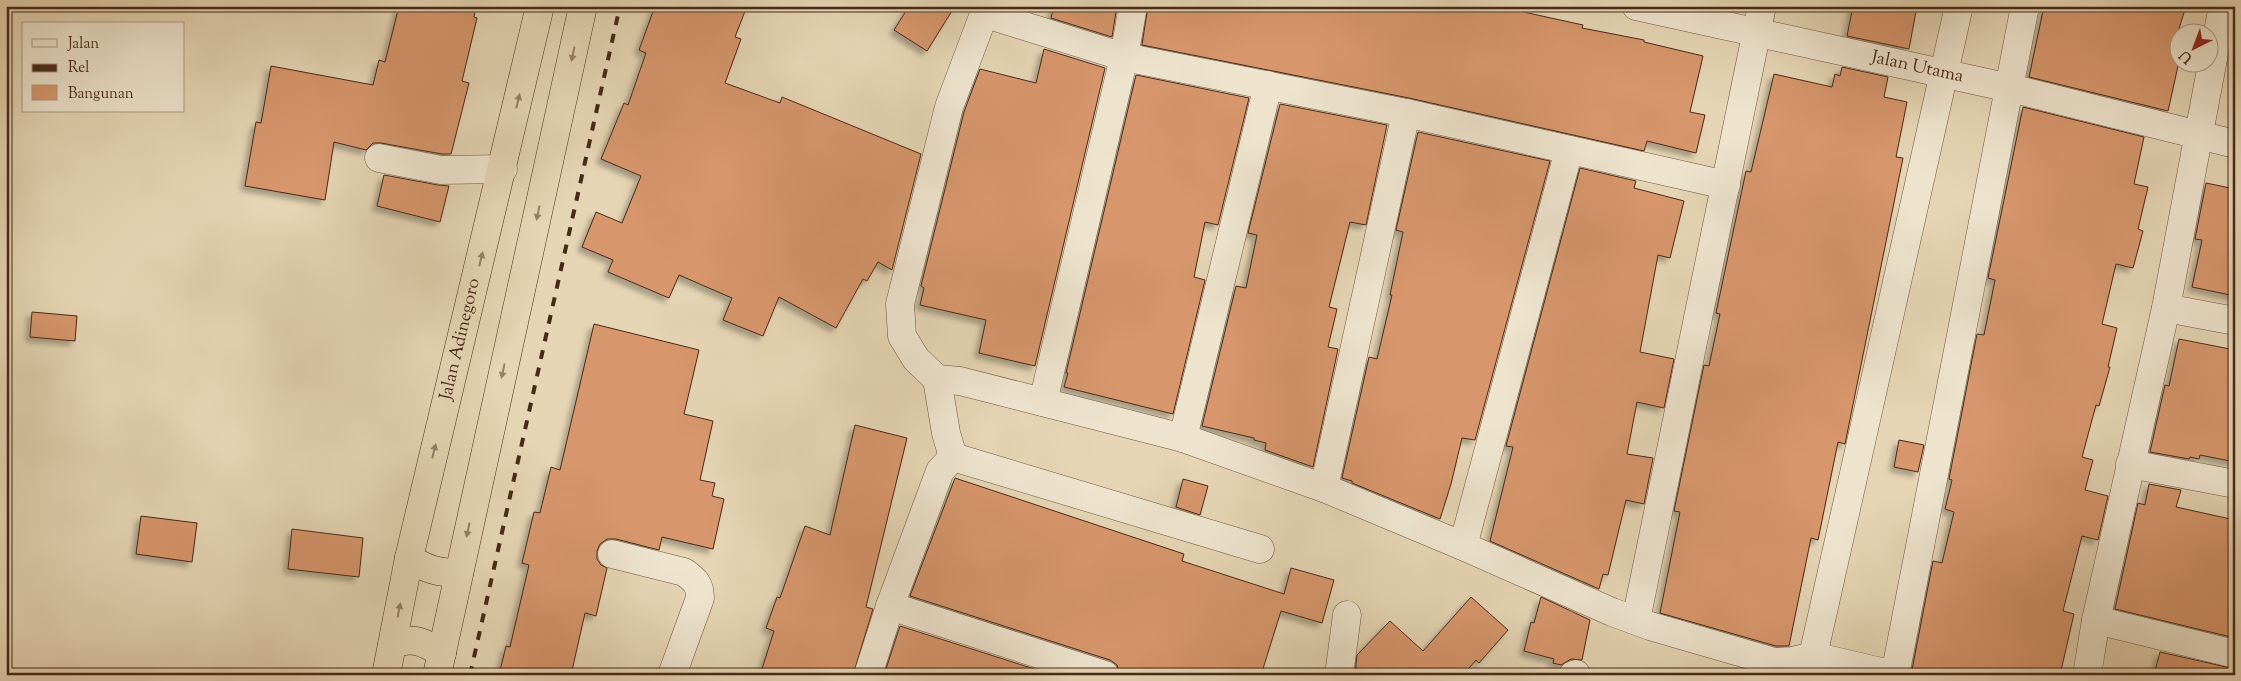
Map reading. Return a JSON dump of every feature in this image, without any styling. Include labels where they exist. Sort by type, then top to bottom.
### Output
[{"type":"highway","name":"Jalan Adinegoro","points":[[386,675],[409,558],[503,169],[540,6]]},
{"type":"highway","points":[[440,664],[583,6]]},
{"type":"highway","points":[[409,558],[428,569],[440,573],[459,573]]},
{"type":"highway","points":[[392,645],[402,640],[423,641],[440,664]]},
{"type":"street","points":[[1044,402],[1124,57],[1133,6]]},
{"type":"street","name":"Jalan Utama","points":[[1636,6],[1759,19],[1945,75],[2010,88],[2235,144]]},
{"type":"street","points":[[1813,656],[1959,6]]},
{"type":"street","points":[[937,379],[960,381],[1183,438],[1324,488],[1636,620],[1774,662],[1792,661],[1813,656],[1895,675],[2025,6]]},
{"type":"street","points":[[2087,675],[2096,620],[2166,308],[2222,6]]},
{"type":"street","points":[[953,457],[946,434],[937,379],[916,359],[902,336],[900,304],[949,107],[986,10],[1124,57],[1406,113],[1726,185]]},
{"type":"street","points":[[1636,620],[1759,19]]},
{"type":"street","points":[[1183,438],[1268,85]]},
{"type":"street","points":[[1324,488],[1406,113]]},
{"type":"street","points":[[1463,546],[1569,150]]},
{"type":"street","points":[[379,158],[441,170],[503,169]]},
{"type":"street","points":[[2166,308],[2235,321]]},
{"type":"street","points":[[953,457],[1260,549]]},
{"type":"street","points":[[868,675],[890,606],[940,471],[953,457]]},
{"type":"street","points":[[2130,464],[2235,484]]},
{"type":"street","points":[[612,554],[684,572],[694,578],[700,586],[700,598],[672,675]]},
{"type":"street","points":[[890,606],[1105,675]]},
{"type":"street","points":[[1339,675],[1347,615]]},
{"type":"street","points":[[2096,620],[2235,654]]},
{"type":"building","points":[[399,6],[476,6],[474,17],[477,18],[462,81],[469,83],[451,154],[381,143],[373,143],[366,150],[334,142],[325,200],[245,186],[256,122],[261,123],[271,66],[373,85],[379,60],[385,62]]},
{"type":"building","points":[[655,6],[747,6],[735,37],[741,39],[725,83],[780,103],[782,97],[921,154],[892,270],[878,262],[867,281],[863,279],[836,328],[779,297],[763,336],[723,320],[732,298],[679,275],[669,298],[608,272],[613,260],[582,247],[596,212],[622,223],[641,176],[601,159],[624,103],[628,105],[646,53],[639,50]]},
{"type":"building","points":[[909,6],[955,6],[927,51],[894,30]]},
{"type":"building","points":[[1054,6],[1117,6],[1112,37],[1051,18]]},
{"type":"building","points":[[1148,6],[1496,6],[1583,25],[1582,28],[1644,40],[1644,42],[1703,56],[1690,112],[1705,115],[1696,153],[1647,141],[1644,151],[1409,98],[1142,45]]},
{"type":"building","points":[[1853,6],[1917,6],[1909,49],[1847,36]]},
{"type":"building","points":[[2044,6],[2186,6],[2181,22],[2168,22],[2168,72],[2177,72],[2168,111],[2029,77]]},
{"type":"building","points":[[1044,49],[1105,68],[1035,366],[979,353],[986,320],[920,305],[924,288],[921,286],[964,112],[980,69],[1036,83]]},
{"type":"building","points":[[1842,67],[1888,77],[1884,97],[1907,102],[1896,157],[1903,158],[1845,444],[1838,442],[1818,540],[1811,538],[1789,646],[1776,646],[1660,613],[1680,512],[1674,511],[1704,365],[1709,366],[1720,314],[1716,313],[1746,171],[1751,172],[1774,74],[1832,87],[1835,74],[1840,76]]},
{"type":"building","points":[[1136,75],[1249,98],[1218,225],[1205,222],[1194,277],[1205,280],[1173,414],[1064,387]]},
{"type":"building","points":[[1280,104],[1387,125],[1366,225],[1350,222],[1329,307],[1337,309],[1328,347],[1338,349],[1313,467],[1265,450],[1266,443],[1254,440],[1254,438],[1202,426],[1236,286],[1246,288],[1257,235],[1248,233]]},
{"type":"building","points":[[2023,107],[2144,137],[2134,184],[2148,187],[2138,229],[2143,231],[2133,268],[2116,264],[2102,324],[2117,328],[2108,367],[2110,367],[2099,406],[2096,405],[2082,457],[2093,460],[2085,490],[2108,496],[2098,540],[2082,536],[2063,611],[2074,614],[2060,675],[1911,675],[1933,561],[1942,563],[1954,512],[1945,509],[1952,480],[1949,479],[1977,334],[1984,335],[1995,280],[1988,278]]},
{"type":"building","points":[[1418,132],[1550,161],[1475,440],[1462,438],[1440,519],[1342,478],[1369,357],[1377,359],[1392,295],[1390,295],[1403,232],[1396,230]]},
{"type":"building","points":[[1580,168],[1636,181],[1634,188],[1684,201],[1670,258],[1658,255],[1640,352],[1674,359],[1664,408],[1637,402],[1627,454],[1653,458],[1644,504],[1626,500],[1608,575],[1603,574],[1599,589],[1490,541],[1513,447],[1506,446]]},
{"type":"building","points":[[384,175],[449,186],[440,222],[377,206]]},
{"type":"building","points":[[2206,183],[2235,189],[2235,296],[2192,287],[2202,240],[2195,239]]},
{"type":"building","points":[[32,312],[77,316],[75,341],[30,337]]},
{"type":"building","points":[[594,324],[699,350],[684,414],[713,421],[700,480],[715,483],[712,496],[724,499],[713,549],[662,537],[659,550],[616,539],[607,539],[600,544],[597,551],[597,559],[601,565],[607,568],[596,616],[585,613],[571,675],[499,675],[506,646],[510,647],[529,565],[522,563],[534,512],[540,513],[551,467],[560,470]]},
{"type":"building","points":[[2179,339],[2235,350],[2235,462],[2200,455],[2199,459],[2190,457],[2189,459],[2150,452],[2165,385],[2169,386]]},
{"type":"building","points":[[855,425],[907,438],[866,607],[873,609],[853,675],[760,675],[774,631],[766,628],[777,597],[780,598],[805,526],[830,535]]},
{"type":"building","points":[[1899,440],[1924,445],[1918,472],[1894,467]]},
{"type":"building","points":[[955,478],[1184,554],[1182,561],[1284,594],[1291,568],[1334,580],[1322,623],[1281,611],[1261,675],[1120,675],[1117,665],[1110,660],[910,596]]},
{"type":"building","points":[[1183,479],[1208,486],[1200,515],[1176,507]]},
{"type":"building","points":[[2149,484],[2181,490],[2176,507],[2235,520],[2235,638],[2115,609],[2138,503],[2145,505]]},
{"type":"building","points":[[141,516],[197,523],[192,562],[136,554]]},
{"type":"building","points":[[292,529],[363,538],[359,577],[288,569]]},
{"type":"building","points":[[1471,597],[1508,630],[1479,663],[1476,660],[1463,675],[1355,675],[1357,655],[1390,621],[1423,651]]},
{"type":"building","points":[[1541,597],[1590,620],[1582,660],[1571,659],[1561,665],[1553,663],[1554,659],[1524,651],[1531,622],[1534,623]]},
{"type":"building","points":[[900,626],[1053,675],[884,675]]},
{"type":"building","points":[[2160,652],[2235,669],[2235,675],[2154,675]]},
{"type":"railway","points":[[470,675],[620,6]]}]
